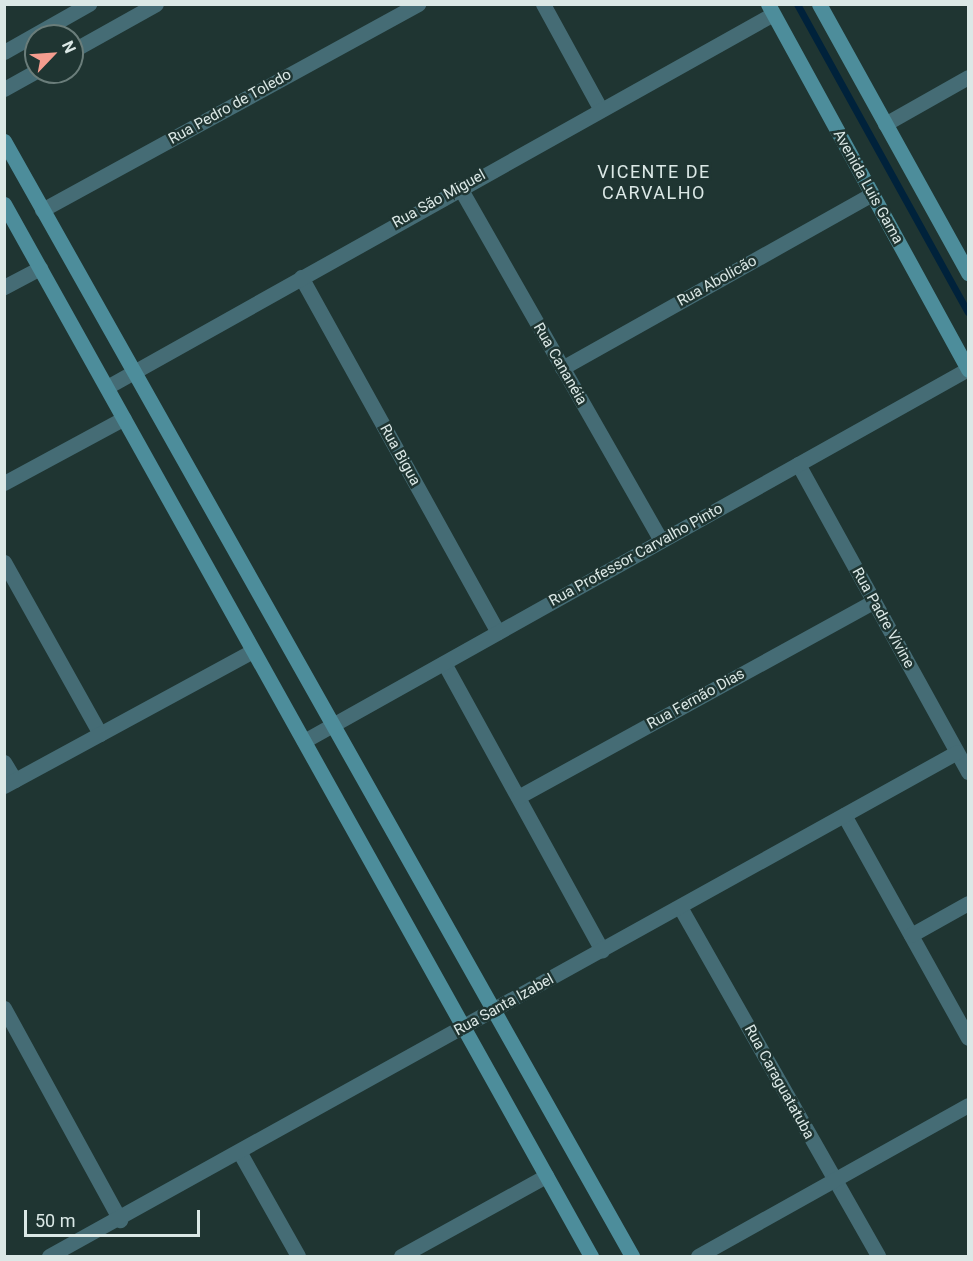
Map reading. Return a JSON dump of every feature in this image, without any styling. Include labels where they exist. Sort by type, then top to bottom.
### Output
[{"type":"street","points":[[4,52],[89,4]]},
{"type":"street","points":[[84,44],[156,4]]},
{"type":"street","name":"Rua Pedro de Toledo","points":[[42,210],[418,4]]},
{"type":"street","points":[[543,4],[600,108]]},
{"type":"street","points":[[819,4],[969,273]]},
{"type":"street","name":"Rua São Miguel","points":[[107,387],[460,188],[770,9]]},
{"type":"street","name":"Avenida Luis Gama","points":[[770,9],[968,369]]},
{"type":"street","points":[[885,124],[969,77]]},
{"type":"street","points":[[4,89],[24,78]]},
{"type":"street","points":[[4,141],[492,1012],[632,1257]]},
{"type":"street","name":"Rua Cananéia","points":[[460,188],[661,541]]},
{"type":"street","name":"Rua Abolicão","points":[[562,368],[872,195]]},
{"type":"street","points":[[4,204],[591,1257]]},
{"type":"street","points":[[4,287],[40,267]]},
{"type":"street","name":"Rua Bigua","points":[[301,277],[498,632]]},
{"type":"street","name":"Rua Professor Carvalho Pinto","points":[[304,741],[968,369]]},
{"type":"street","points":[[4,483],[124,418]]},
{"type":"street","name":"Rua Padre Vivine","points":[[798,464],[969,772]]},
{"type":"street","points":[[4,562],[100,734]]},
{"type":"street","name":"Rua Fernão Dias","points":[[518,798],[874,601]]},
{"type":"street","points":[[4,762],[10,783],[254,651]]},
{"type":"street","points":[[444,663],[602,950]]},
{"type":"street","name":"Rua Santa Izabel","points":[[49,1257],[120,1220],[957,752]]},
{"type":"street","points":[[844,815],[969,1038]]},
{"type":"street","points":[[911,935],[969,903]]},
{"type":"street","name":"Rua Caraguatatuba","points":[[680,907],[878,1257]]},
{"type":"street","points":[[4,1008],[120,1220]]},
{"type":"street","points":[[698,1257],[969,1105]]},
{"type":"street","points":[[240,1153],[298,1257]]},
{"type":"street","points":[[401,1257],[546,1176]]},
{"type":"waterway","points":[[797,4],[968,312]]},
{"type":"district","name":"VICENTE DE CARVALHO","points":[[654,183]]}]
